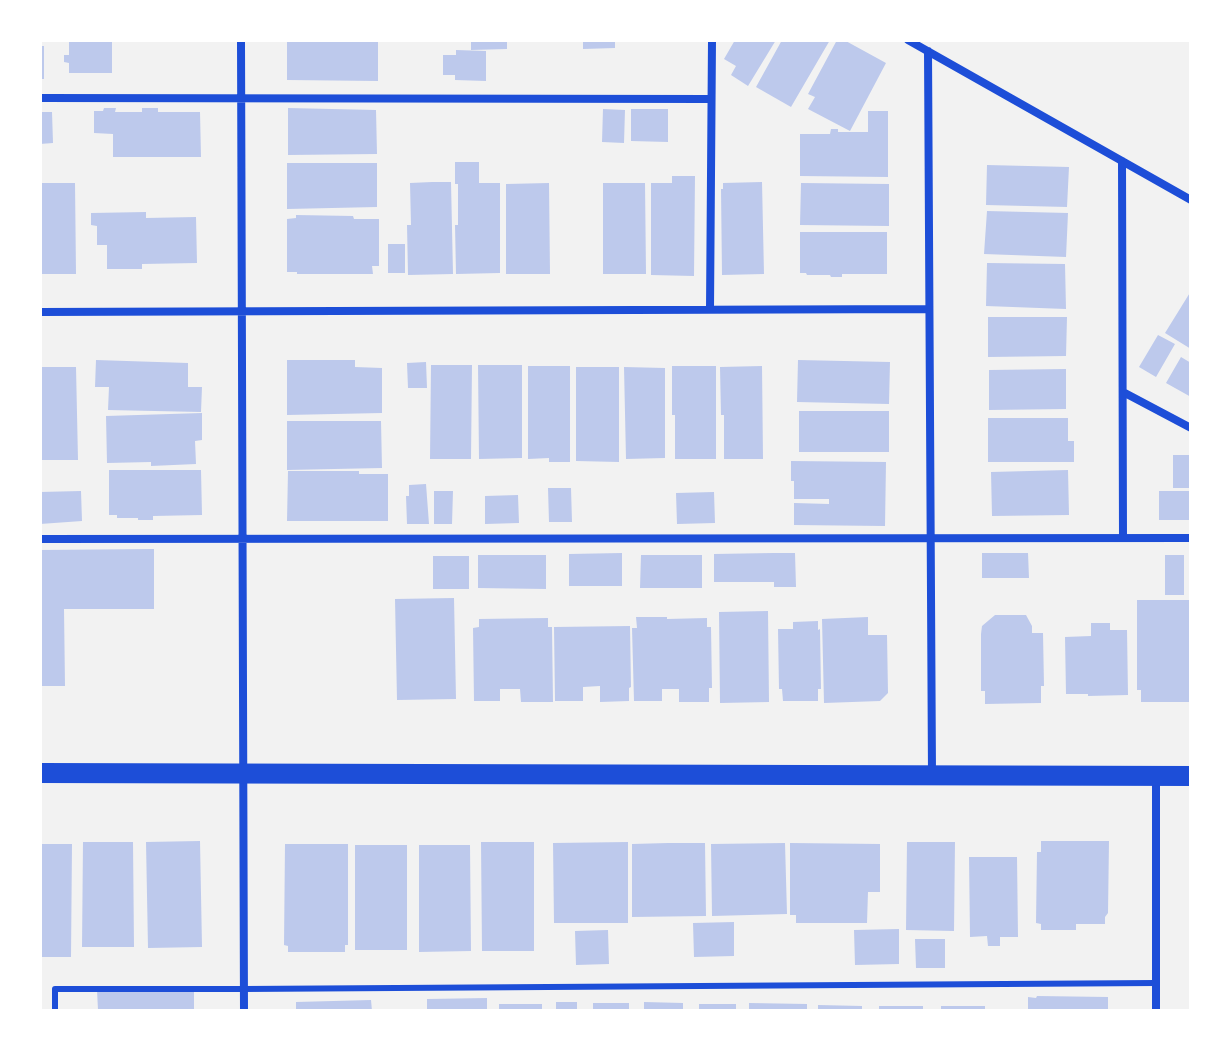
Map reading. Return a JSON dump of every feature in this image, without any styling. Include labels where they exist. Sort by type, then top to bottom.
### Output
[{"type":"main road","points":[[40,773],[1191,776]]},
{"type":"street","points":[[241,40],[244,1011]]},
{"type":"street","points":[[710,309],[712,40]]},
{"type":"street","points":[[908,40],[1191,200]]},
{"type":"street","points":[[928,51],[932,775]]},
{"type":"street","points":[[40,98],[710,99]]},
{"type":"street","points":[[1122,161],[1123,538]]},
{"type":"street","points":[[40,312],[929,309]]},
{"type":"street","points":[[1123,392],[1191,428]]},
{"type":"street","points":[[40,539],[1191,538]]},
{"type":"street","points":[[1156,776],[1156,1011]]},
{"type":"lane","points":[[55,1011],[55,989],[1156,983]]},
{"type":"building","points":[[69,40],[112,40],[112,73],[69,73],[69,63],[64,62],[64,55],[69,55]]},
{"type":"building","points":[[287,40],[378,40],[378,81],[287,80]]},
{"type":"building","points":[[471,40],[507,40],[507,49],[471,50]]},
{"type":"building","points":[[583,40],[615,40],[615,48],[583,49]]},
{"type":"building","points":[[735,40],[776,40],[748,86],[731,75],[736,66],[724,59]]},
{"type":"building","points":[[782,40],[830,40],[791,107],[756,87]]},
{"type":"building","points":[[837,40],[844,40],[886,63],[850,131],[808,109],[815,97],[808,94]]},
{"type":"building","points":[[40,46],[44,46],[44,79],[40,79]]},
{"type":"building","points":[[456,50],[486,51],[486,81],[455,80],[455,75],[443,75],[443,55],[456,55]]},
{"type":"building","points":[[104,108],[116,108],[115,112],[142,112],[142,108],[158,108],[158,112],[200,112],[201,157],[113,157],[113,134],[94,133],[94,111],[103,111]]},
{"type":"building","points":[[288,108],[376,110],[377,154],[288,155]]},
{"type":"building","points":[[603,109],[625,110],[624,143],[602,142]]},
{"type":"building","points":[[631,109],[668,109],[668,142],[631,141]]},
{"type":"building","points":[[868,111],[888,111],[888,177],[800,176],[800,134],[830,134],[831,129],[838,129],[838,132],[868,132]]},
{"type":"building","points":[[40,112],[52,112],[53,143],[40,144]]},
{"type":"building","points":[[455,162],[479,162],[479,183],[500,183],[500,273],[456,274],[458,184],[455,184]]},
{"type":"building","points":[[287,163],[377,163],[377,207],[287,209]]},
{"type":"building","points":[[987,165],[1069,167],[1067,207],[986,205]]},
{"type":"building","points":[[672,176],[695,176],[694,276],[651,275],[651,183],[672,183]]},
{"type":"building","points":[[451,182],[453,274],[408,275],[410,183]]},
{"type":"building","points":[[762,182],[764,274],[722,275],[723,183]]},
{"type":"building","points":[[40,183],[75,183],[76,274],[40,274]]},
{"type":"building","points":[[549,183],[550,274],[506,274],[506,184]]},
{"type":"building","points":[[603,183],[645,183],[646,274],[603,274]]},
{"type":"building","points":[[801,183],[889,184],[889,226],[800,225]]},
{"type":"building","points":[[987,211],[1068,213],[1066,257],[984,254]]},
{"type":"building","points":[[146,212],[146,218],[196,217],[197,263],[142,264],[142,269],[107,269],[107,245],[97,245],[97,226],[91,225],[91,213]]},
{"type":"building","points":[[296,215],[379,219],[379,266],[372,266],[373,274],[287,272],[287,219],[296,218]]},
{"type":"building","points":[[800,232],[887,232],[887,274],[842,274],[842,277],[831,277],[800,273]]},
{"type":"building","points":[[388,244],[405,244],[405,273],[388,273]]},
{"type":"building","points":[[987,263],[1065,264],[1066,309],[986,306]]},
{"type":"building","points":[[1191,291],[1191,349],[1165,333]]},
{"type":"building","points":[[988,317],[1067,317],[1066,356],[988,357]]},
{"type":"building","points":[[1158,335],[1175,344],[1156,377],[1139,367]]},
{"type":"building","points":[[1181,357],[1191,363],[1191,397],[1166,383]]},
{"type":"building","points":[[96,360],[188,363],[188,387],[202,387],[201,412],[108,410],[109,387],[95,387]]},
{"type":"building","points":[[287,360],[355,360],[355,367],[382,368],[382,413],[287,415]]},
{"type":"building","points":[[798,360],[890,362],[889,404],[797,402]]},
{"type":"building","points":[[426,362],[427,388],[408,388],[407,363]]},
{"type":"building","points":[[431,365],[472,365],[471,459],[430,459]]},
{"type":"building","points":[[478,365],[522,365],[522,458],[479,459]]},
{"type":"building","points":[[528,366],[570,366],[570,462],[549,462],[549,458],[528,459]]},
{"type":"building","points":[[672,366],[716,366],[716,459],[675,459]]},
{"type":"building","points":[[762,366],[763,459],[724,459],[720,367]]},
{"type":"building","points":[[40,367],[76,367],[78,460],[40,460]]},
{"type":"building","points":[[576,367],[619,367],[619,462],[576,461]]},
{"type":"building","points":[[624,367],[665,368],[665,458],[626,459]]},
{"type":"building","points":[[1066,369],[1066,409],[989,410],[989,370]]},
{"type":"building","points":[[799,411],[889,411],[889,452],[799,452]]},
{"type":"building","points":[[202,413],[202,440],[195,441],[196,464],[151,466],[151,462],[107,463],[106,416]]},
{"type":"building","points":[[988,418],[1068,418],[1068,441],[1074,441],[1074,462],[988,462]]},
{"type":"building","points":[[287,421],[381,421],[382,468],[287,470]]},
{"type":"building","points":[[1173,455],[1191,455],[1191,488],[1173,488]]},
{"type":"building","points":[[791,461],[886,462],[885,526],[794,525],[794,503],[829,504],[829,499],[794,499]]},
{"type":"building","points":[[109,470],[201,470],[202,515],[153,516],[153,520],[138,520],[109,515]]},
{"type":"building","points":[[1068,470],[1069,515],[992,516],[991,472]]},
{"type":"building","points":[[288,471],[388,474],[388,521],[287,521]]},
{"type":"building","points":[[426,484],[429,524],[407,524],[406,496],[409,496],[409,485]]},
{"type":"building","points":[[548,488],[571,488],[572,522],[549,522]]},
{"type":"building","points":[[81,491],[82,521],[40,524],[40,492]]},
{"type":"building","points":[[434,491],[453,491],[452,524],[434,524]]},
{"type":"building","points":[[1159,491],[1191,491],[1191,520],[1159,520]]},
{"type":"building","points":[[714,492],[715,523],[677,524],[676,493]]},
{"type":"building","points":[[518,495],[519,523],[485,524],[485,496]]},
{"type":"building","points":[[154,549],[154,609],[64,609],[65,686],[40,686],[40,550]]},
{"type":"building","points":[[622,553],[622,586],[569,586],[569,554]]},
{"type":"building","points":[[795,553],[796,587],[774,587],[774,582],[714,582],[714,554]]},
{"type":"building","points":[[982,553],[1028,553],[1029,578],[982,578]]},
{"type":"building","points":[[478,555],[546,555],[546,589],[478,588]]},
{"type":"building","points":[[641,555],[702,555],[702,588],[640,588]]},
{"type":"building","points":[[1165,555],[1184,555],[1184,595],[1165,595]]},
{"type":"building","points":[[433,556],[469,556],[469,589],[433,589]]},
{"type":"building","points":[[454,598],[456,699],[397,700],[395,599]]},
{"type":"building","points":[[1137,600],[1191,600],[1190,702],[1141,702],[1141,690],[1137,690]]},
{"type":"building","points":[[768,611],[769,702],[720,703],[719,612]]},
{"type":"building","points":[[995,615],[1026,615],[1032,633],[1043,633],[1044,686],[1041,686],[1041,703],[985,704],[985,691],[981,691],[981,634],[982,626]]},
{"type":"building","points":[[636,617],[707,618],[707,627],[711,627],[712,688],[709,688],[709,702],[679,702],[679,689],[662,689],[662,701],[634,701],[632,628],[637,628]]},
{"type":"building","points":[[868,617],[868,635],[887,635],[888,693],[880,701],[824,703],[822,619]]},
{"type":"building","points":[[548,618],[548,627],[552,627],[553,702],[521,702],[520,689],[500,689],[500,701],[474,701],[473,628],[479,627],[479,619]]},
{"type":"building","points":[[818,621],[821,689],[818,689],[818,701],[783,701],[782,689],[779,689],[778,629],[793,629],[793,622]]},
{"type":"building","points":[[1091,623],[1110,623],[1110,630],[1127,630],[1128,695],[1066,694],[1065,637],[1091,636]]},
{"type":"building","points":[[630,626],[629,701],[600,702],[600,686],[583,687],[583,701],[555,701],[554,627]]},
{"type":"building","points":[[200,841],[202,947],[148,948],[146,842]]},
{"type":"building","points":[[1041,841],[1109,841],[1108,913],[1105,924],[1076,924],[1076,930],[1041,930],[1041,924],[1036,923],[1037,852],[1041,852]]},
{"type":"building","points":[[83,842],[133,842],[134,947],[82,947]]},
{"type":"building","points":[[481,842],[534,842],[534,951],[482,951]]},
{"type":"building","points":[[628,842],[628,923],[554,923],[553,843]]},
{"type":"building","points":[[907,842],[955,842],[954,931],[906,930]]},
{"type":"building","points":[[705,843],[706,916],[632,917],[632,844]]},
{"type":"building","points":[[785,843],[787,914],[712,916],[711,844]]},
{"type":"building","points":[[790,843],[880,844],[880,892],[868,892],[867,923],[796,923],[796,915],[790,915]]},
{"type":"building","points":[[40,844],[72,844],[71,957],[40,957]]},
{"type":"building","points":[[285,844],[348,844],[348,945],[345,945],[345,952],[288,952],[288,946],[284,945]]},
{"type":"building","points":[[355,845],[407,845],[407,950],[355,950]]},
{"type":"building","points":[[419,845],[470,845],[471,951],[419,952]]},
{"type":"building","points":[[969,857],[1017,857],[1018,937],[1000,937],[1000,946],[988,946],[987,936],[970,937]]},
{"type":"building","points":[[734,922],[734,956],[694,957],[693,923]]},
{"type":"building","points":[[899,929],[899,964],[855,965],[854,930]]},
{"type":"building","points":[[608,930],[609,964],[576,965],[575,931]]},
{"type":"building","points":[[915,939],[945,939],[945,968],[916,968]]},
{"type":"building","points":[[97,990],[194,990],[194,1011],[98,1010]]},
{"type":"building","points":[[1028,997],[1108,997],[1108,1011],[1028,1011]]},
{"type":"building","points":[[487,998],[487,1011],[427,1011],[427,999]]},
{"type":"building","points":[[371,1000],[372,1011],[296,1011],[296,1002]]},
{"type":"building","points":[[556,1002],[577,1002],[577,1011],[556,1011]]},
{"type":"building","points":[[644,1002],[683,1003],[683,1011],[644,1011]]},
{"type":"building","points":[[593,1003],[629,1003],[629,1011],[593,1011]]},
{"type":"building","points":[[749,1003],[807,1004],[807,1011],[749,1011]]},
{"type":"building","points":[[499,1004],[542,1004],[542,1011],[499,1011]]},
{"type":"building","points":[[699,1004],[736,1004],[736,1011],[699,1011]]},
{"type":"building","points":[[818,1005],[862,1006],[862,1011],[818,1011]]},
{"type":"building","points":[[879,1006],[923,1006],[923,1011],[879,1011]]},
{"type":"building","points":[[941,1006],[985,1006],[985,1011],[941,1011]]}]
